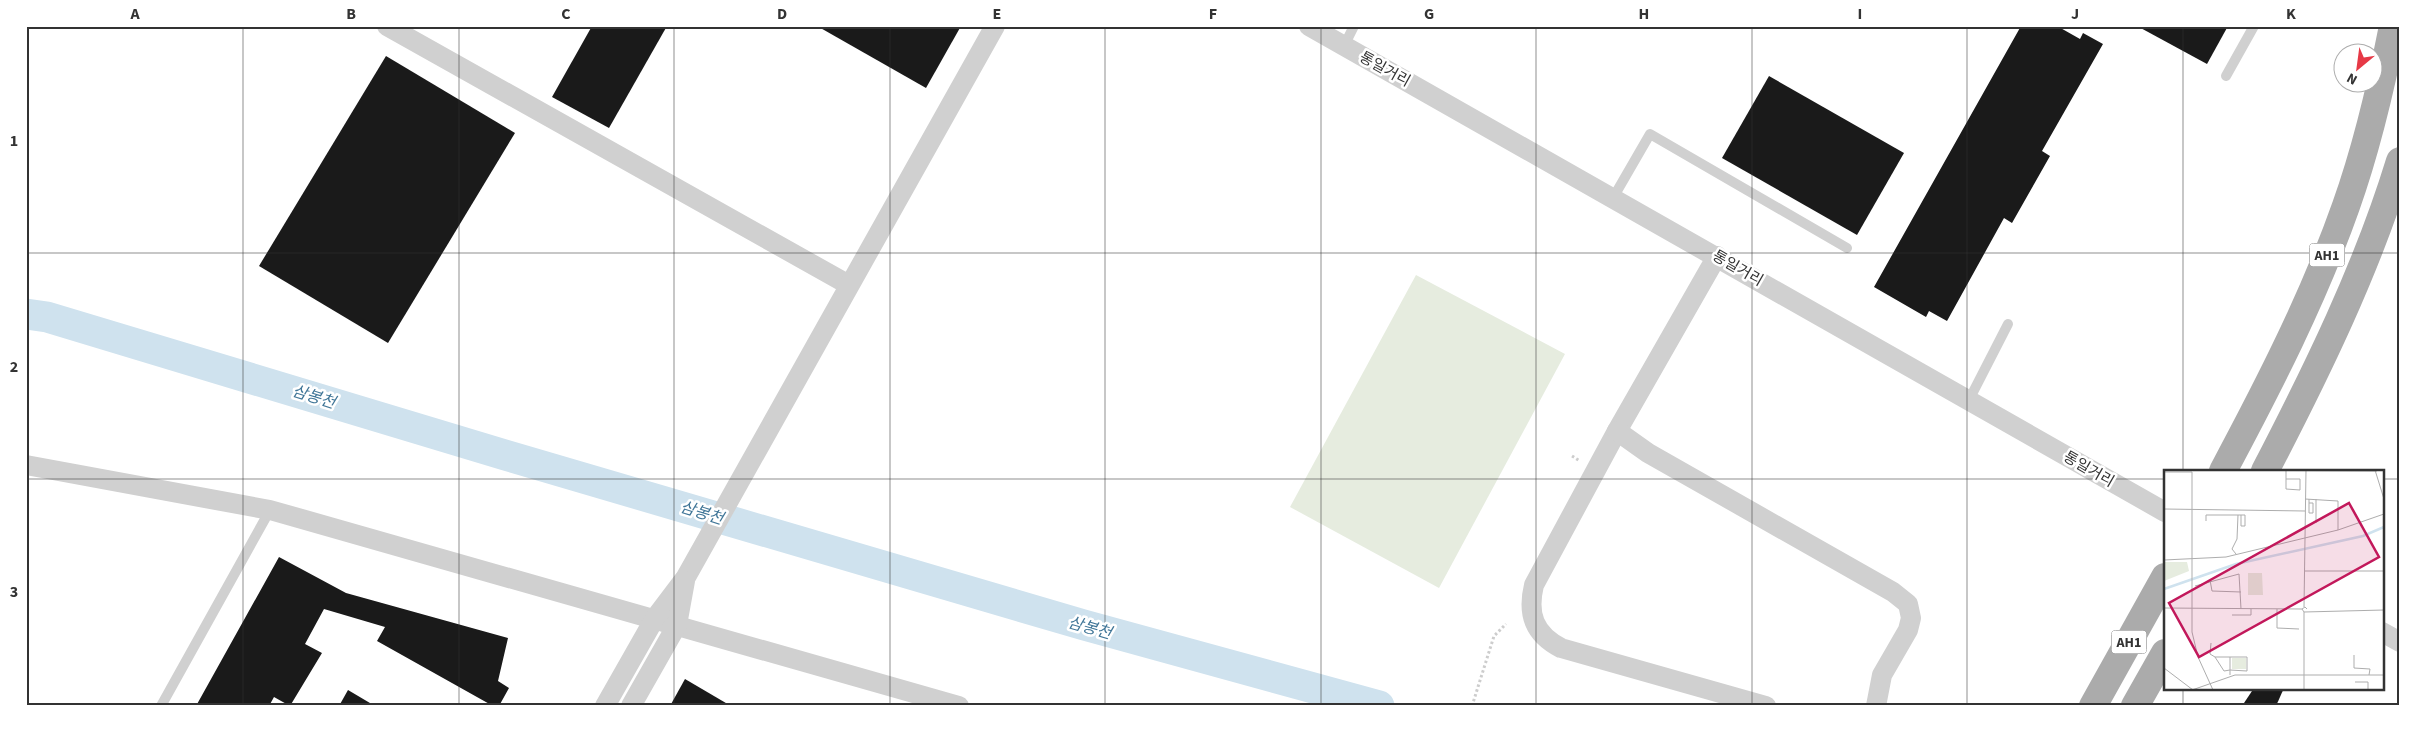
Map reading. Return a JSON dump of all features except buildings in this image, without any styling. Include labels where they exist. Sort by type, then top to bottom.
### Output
[{"type":"main road","name":"AH1","points":[[2224,470],[2304,310],[2346,206],[2377,101],[2393,26]]},
{"type":"main road","name":"AH1","points":[[2266,470],[2322,359],[2350,296],[2374,236],[2400,161]]},
{"type":"main road","name":"AH1","points":[[2092,706],[2164,579]]},
{"type":"main road","name":"AH1","points":[[2135,706],[2164,655]]},
{"type":"street","points":[[387,26],[850,285]]},
{"type":"street","points":[[605,706],[655,618],[686,577],[995,26]]},
{"type":"street","name":"통일거리","points":[[1309,26],[2164,511]]},
{"type":"street","points":[[1717,256],[1617,431],[1534,585],[1530,600],[1532,615],[1539,631],[1547,640],[1561,648],[1766,706]]},
{"type":"street","points":[[1617,431],[1648,453],[1893,592],[1908,604],[1911,618],[1908,630],[1882,675],[1876,706]]},
{"type":"street","points":[[26,465],[270,510],[960,706]]},
{"type":"street","points":[[631,706],[677,626],[686,577]]},
{"type":"street","points":[[2384,633],[2400,642]]},
{"type":"lane","points":[[1344,46],[1354,26]]},
{"type":"lane","points":[[2226,76],[2254,26]]},
{"type":"lane","points":[[1613,198],[1650,134],[1847,248]]},
{"type":"lane","points":[[1969,400],[2008,324]]},
{"type":"lane","points":[[161,706],[270,510]]},
{"type":"path","points":[[1472,706],[1494,636],[1506,624]]},
{"type":"shaded area","points":[[1416,275],[1565,354],[1439,588],[1290,507]]},
{"type":"waterway","name":"삼봉천","points":[[26,314],[47,317],[505,455],[1084,625],[1379,706]]}]
